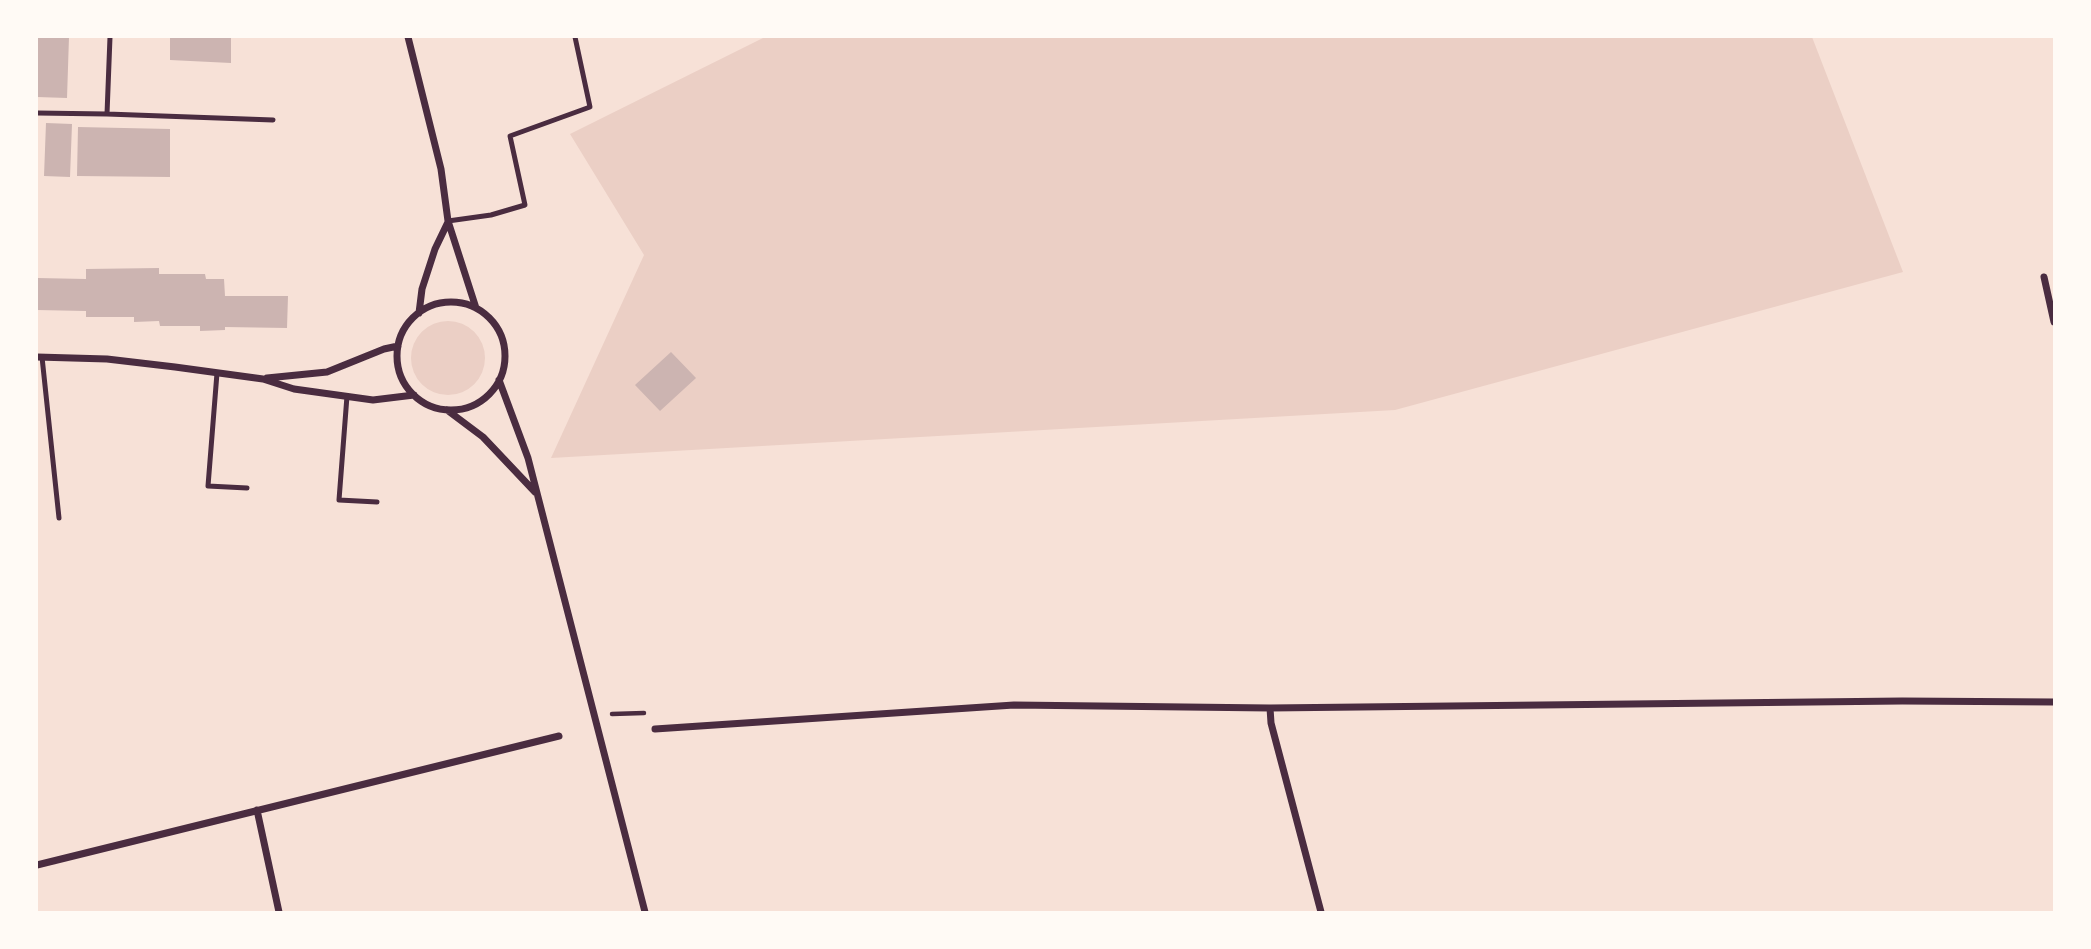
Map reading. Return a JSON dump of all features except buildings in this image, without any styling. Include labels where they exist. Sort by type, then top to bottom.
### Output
[{"type":"street","points":[[408,37],[441,169],[448,221],[475,308]]},
{"type":"street","points":[[419,313],[422,289],[435,249],[448,221]]},
{"type":"street","points":[[2044,277],[2054,322]]},
{"type":"street","points":[[447,410],[473,406],[488,395],[499,380],[505,359],[503,340],[494,324],[475,308],[458,302],[443,302],[425,308],[404,328],[398,346],[397,365],[404,382],[414,395],[429,405],[447,410],[483,437],[536,492]]},
{"type":"street","points":[[263,379],[327,372],[398,346]]},
{"type":"street","points":[[39,357],[107,359],[217,373],[263,379],[294,389],[380,401],[414,395]]},
{"type":"street","points":[[499,380],[528,458],[645,912]]},
{"type":"street","points":[[655,729],[1014,705],[1270,708],[1902,701],[2054,702]]},
{"type":"street","points":[[1270,708],[1271,723],[1321,912]]},
{"type":"street","points":[[37,865],[559,736]]},
{"type":"street","points":[[257,810],[279,912]]},
{"type":"lane","points":[[107,114],[110,37]]},
{"type":"lane","points":[[448,221],[491,215],[525,205],[510,136],[590,107],[575,37]]},
{"type":"lane","points":[[37,113],[273,120]]},
{"type":"lane","points":[[39,357],[59,518]]},
{"type":"lane","points":[[217,373],[208,486],[247,488]]},
{"type":"lane","points":[[347,396],[340,500],[377,502]]},
{"type":"shaded area","points":[[765,37],[1812,37],[1903,272],[1395,410],[551,458],[644,255],[570,134]]},
{"type":"shaded area","points":[[448,321],[469,327],[479,337],[485,358],[479,379],[469,389],[448,395],[427,389],[417,379],[411,358],[417,337],[427,327]]}]
